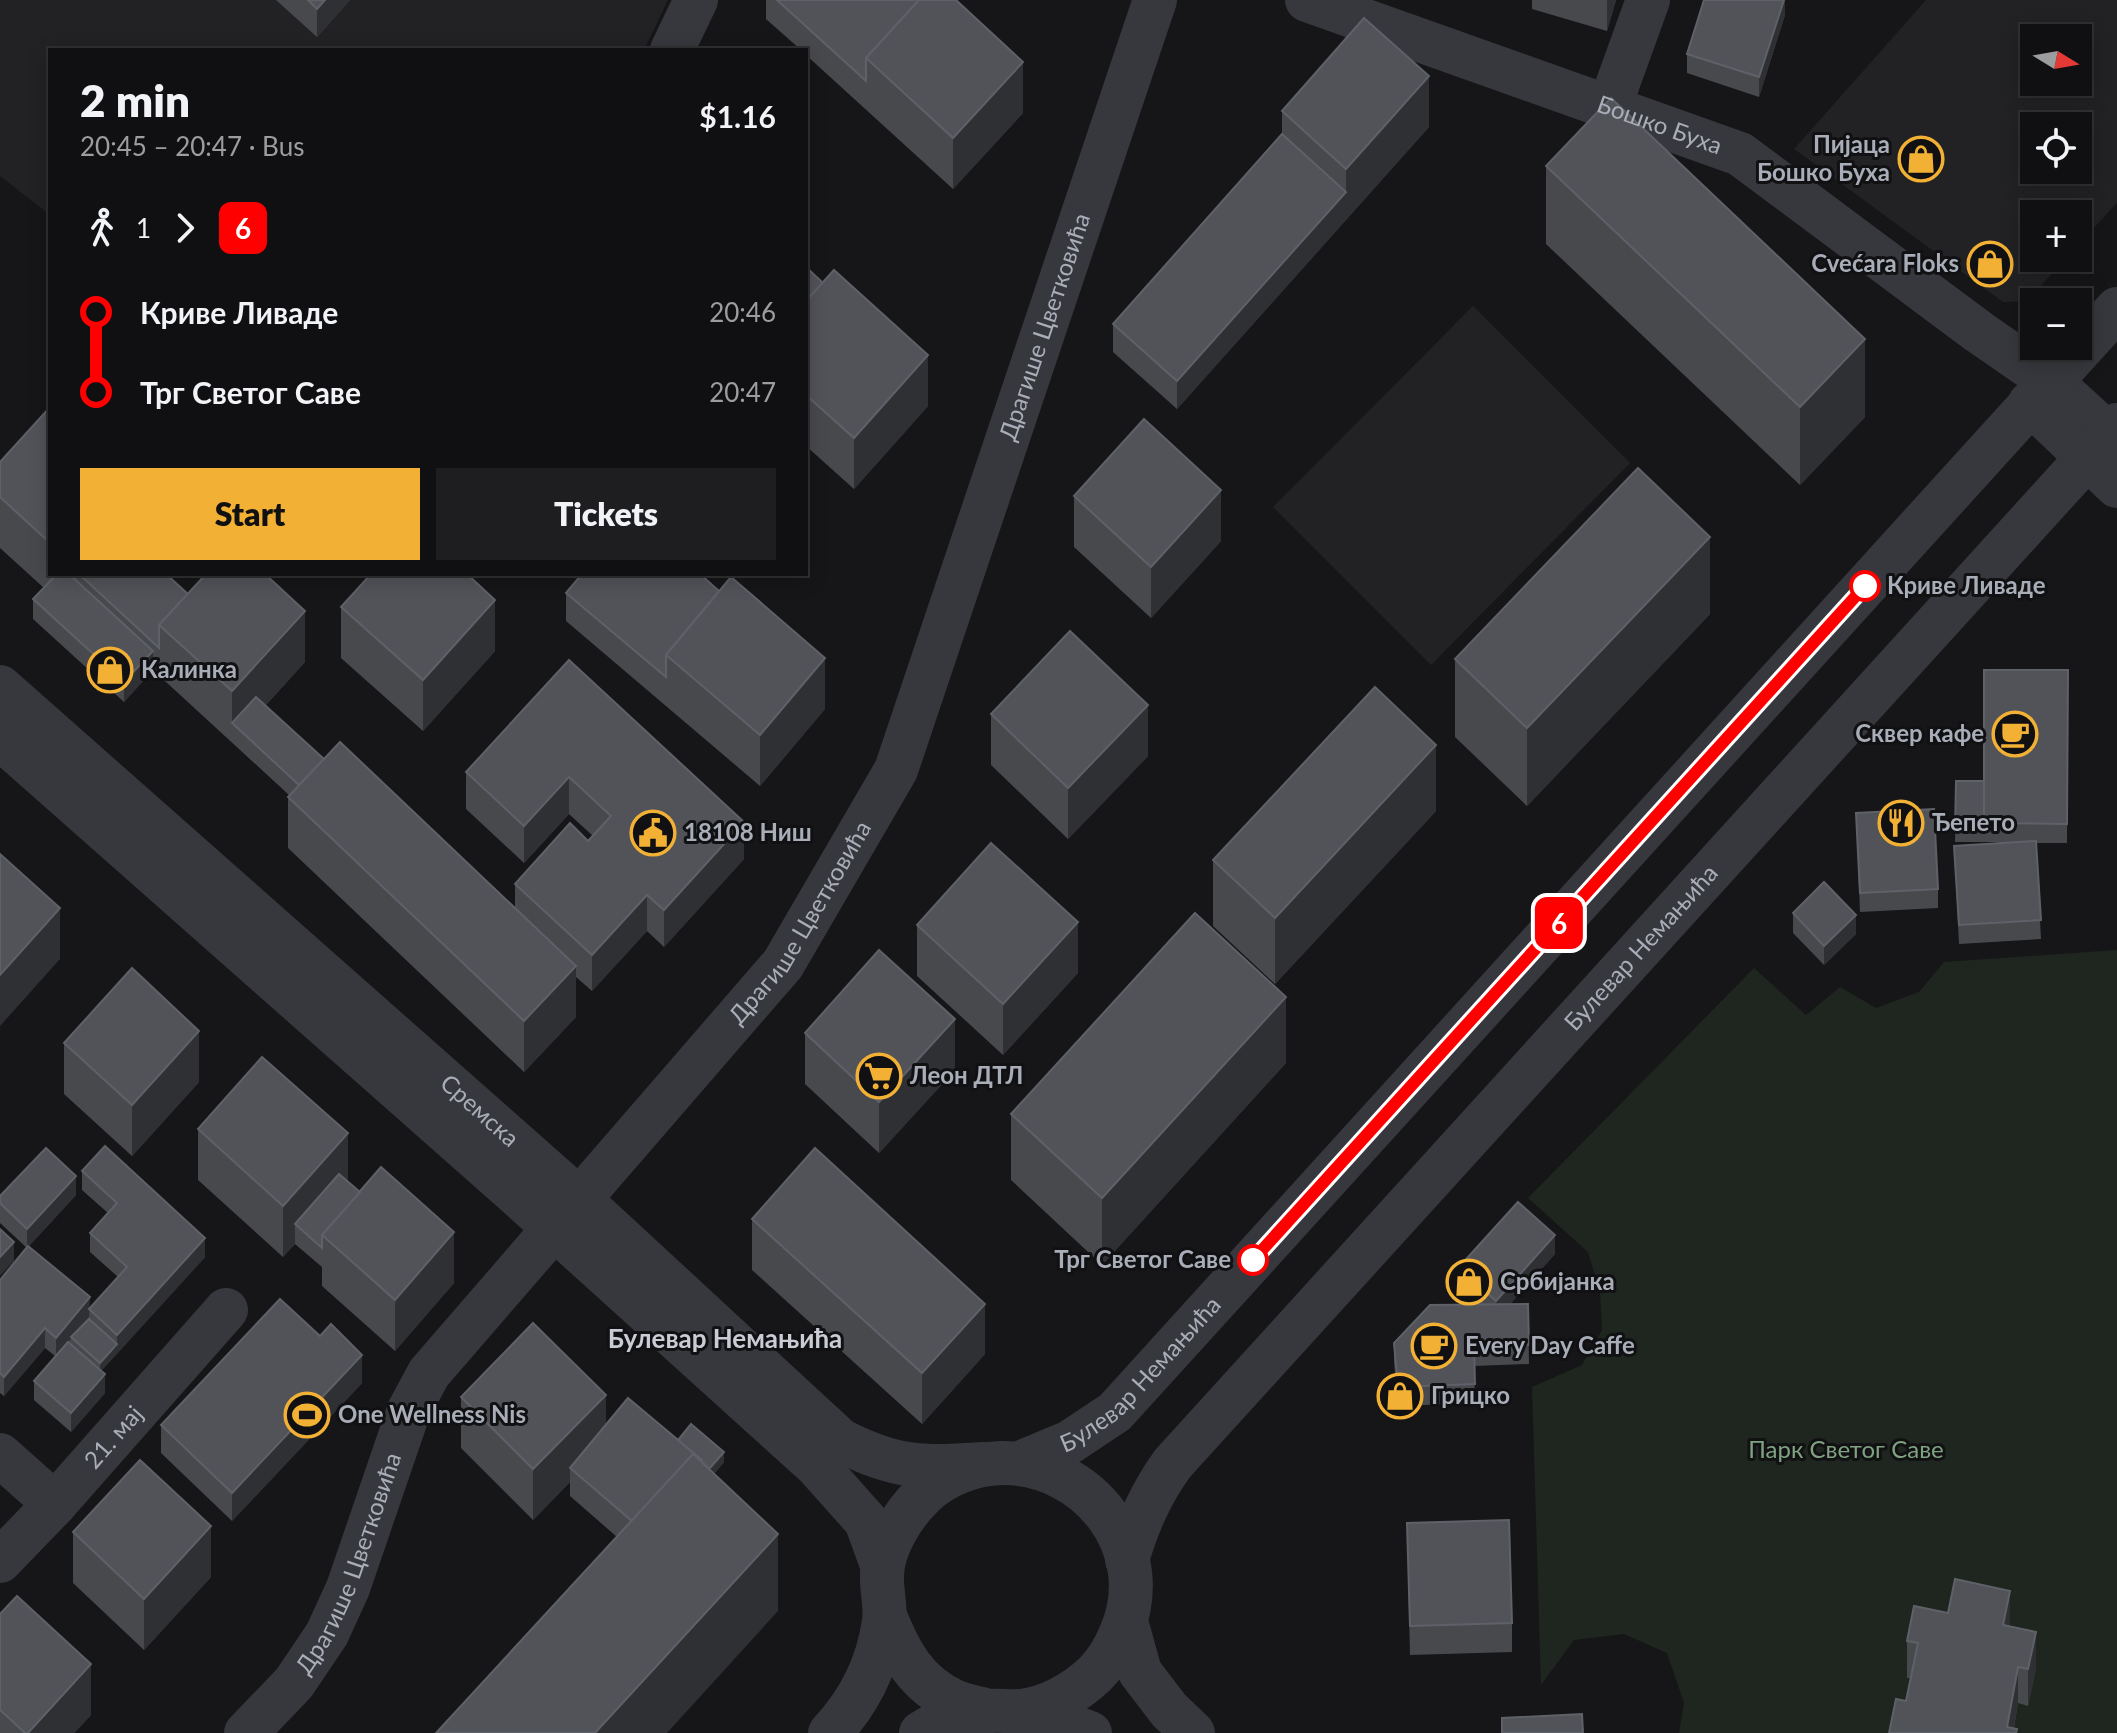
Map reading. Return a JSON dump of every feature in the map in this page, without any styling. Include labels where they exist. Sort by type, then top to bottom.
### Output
[{"type":"street","points":[[673,48],[696,0]]},
{"type":"street","name":"Драгише Цветковића","points":[[246,1733],[294,1683],[327,1634],[348,1588],[409,1410],[429,1373],[783,964],[896,770],[1155,0]]},
{"type":"street","name":"Бошко Буха","points":[[1307,0],[1740,154],[1979,332],[2040,392],[2109,449]]},
{"type":"street","points":[[1609,108],[1648,0]]},
{"type":"street","name":"Булевар Немањића","points":[[830,1733],[862,1690],[878,1656],[885,1616],[882,1565],[903,1516],[925,1492],[953,1474],[1070,1442],[1115,1412],[2117,309]]},
{"type":"street","name":"Булевар Немањића","points":[[1127,1560],[1143,1510],[1173,1463],[2109,449]]},
{"type":"street","name":"Сремска","points":[[0,687],[566,1214],[817,1466],[866,1521],[882,1565]]},
{"type":"street","name":"Сремска","points":[[0,738],[840,1440],[895,1464],[927,1468],[1002,1463]]},
{"type":"street","name":"21. мај","points":[[0,1561],[55,1504],[226,1310]]},
{"type":"street","points":[[0,1455],[55,1504]]},
{"type":"street","name":"Булевар Немањића","points":[[921,1733],[954,1718],[1049,1704],[1075,1691],[1097,1672],[1115,1648],[1126,1621],[1130,1601],[1127,1560],[1117,1531],[1100,1505],[1078,1484],[1050,1470],[1002,1463]]},
{"type":"street","name":"Булевар Немањића","points":[[885,1616],[899,1651],[923,1680],[954,1701],[1005,1711]]},
{"type":"street","points":[[1126,1621],[1140,1672],[1156,1695],[1193,1733]]},
{"type":"street","points":[[1005,1711],[1050,1718],[1090,1733]]},
{"type":"shaded area","points":[[0,0],[668,0],[645,48],[48,48],[48,213],[0,176]]},
{"type":"shaded area","name":"Пијаца Бошко Буха","points":[[1926,0],[2117,0],[2117,203],[2092,230],[2092,200],[2020,200],[2020,272],[2053,272],[2039,288],[2020,288],[2020,301],[2003,302],[1794,149]]},
{"type":"shaded area","points":[[1473,306],[1630,463],[1431,665],[1273,507]]},
{"type":"green space","name":"Парк Светог Саве","points":[[2117,950],[2117,1733],[1679,1733],[1684,1703],[1667,1653],[1624,1634],[1574,1640],[1541,1685],[1532,1387],[1582,1365],[1602,1330],[1600,1292],[1588,1252],[1528,1198],[1754,968],[1806,1015],[1840,987],[1876,1008],[1919,992],[1944,962]]},
{"type":"building","points":[[308,0],[325,0],[317,9]]},
{"type":"building","points":[[777,0],[919,0],[866,58],[866,81]]},
{"type":"building","points":[[919,0],[956,0],[1023,62],[953,138],[866,58]]},
{"type":"building","points":[[1704,0],[1784,0],[1759,77],[1687,54]]},
{"type":"building","points":[[1364,18],[1429,76],[1346,169],[1282,111]]},
{"type":"building","points":[[1611,98],[1865,339],[1800,407],[1546,166]]},
{"type":"building","points":[[1282,134],[1346,192],[1177,381],[1113,324]]},
{"type":"building","points":[[808,269],[823,283],[808,299]]},
{"type":"building","points":[[834,270],[928,355],[854,438],[808,397],[808,299]]},
{"type":"building","points":[[48,409],[48,541],[0,497],[0,462]]},
{"type":"building","points":[[1144,419],[1221,490],[1151,567],[1074,496]]},
{"type":"building","points":[[1638,468],[1710,537],[1527,728],[1455,659]]},
{"type":"building","points":[[55,576],[71,576],[153,651],[124,682],[33,599]]},
{"type":"building","points":[[81,576],[168,576],[188,594],[159,625],[159,648]]},
{"type":"building","points":[[204,576],[267,576],[305,611],[232,691],[159,625]]},
{"type":"building","points":[[369,576],[469,576],[495,600],[423,680],[341,607]]},
{"type":"building","points":[[580,576],[702,576],[719,591],[666,655],[666,677],[566,593]]},
{"type":"building","points":[[731,577],[825,658],[760,735],[666,655]]},
{"type":"building","points":[[1070,631],[1148,705],[1068,788],[991,714]]},
{"type":"building","name":"18108 Ниш","points":[[569,660],[744,822],[664,910],[647,895],[592,955],[515,884],[570,823],[588,841],[611,816],[569,777],[524,826],[466,772]]},
{"type":"building","points":[[1984,670],[2068,670],[2067,824],[1984,823]]},
{"type":"building","points":[[1375,687],[1436,745],[1275,918],[1213,860]]},
{"type":"building","points":[[256,697],[324,759],[299,785],[232,723]]},
{"type":"building","points":[[340,742],[576,966],[524,1021],[288,797]]},
{"type":"building","points":[[1956,781],[1984,781],[1984,832],[1955,832]]},
{"type":"building","points":[[1934,809],[1938,889],[1860,893],[1856,813]]},
{"type":"building","points":[[2036,841],[2041,920],[1959,925],[1954,846]]},
{"type":"building","points":[[991,843],[1078,922],[1003,1004],[917,925]]},
{"type":"building","points":[[0,854],[60,908],[0,975]]},
{"type":"building","points":[[1824,882],[1856,915],[1824,946],[1793,913]]},
{"type":"building","points":[[1195,913],[1286,997],[1102,1198],[1011,1114]]},
{"type":"building","points":[[879,950],[955,1019],[879,1102],[805,1033]]},
{"type":"building","points":[[132,968],[199,1031],[132,1105],[64,1043]]},
{"type":"building","points":[[262,1057],[348,1133],[283,1206],[198,1129]]},
{"type":"building","points":[[105,1146],[205,1238],[117,1335],[89,1309],[127,1267],[90,1233],[117,1203],[82,1171]]},
{"type":"building","points":[[46,1148],[76,1176],[27,1229],[0,1203],[0,1196]]},
{"type":"building","points":[[815,1148],[985,1304],[922,1373],[752,1219]]},
{"type":"building","points":[[381,1167],[454,1232],[395,1300],[322,1235]]},
{"type":"building","points":[[339,1174],[360,1192],[322,1235],[322,1248],[295,1224]]},
{"type":"building","points":[[1518,1202],[1555,1235],[1496,1301],[1459,1267]]},
{"type":"building","points":[[0,1229],[14,1242],[0,1257]]},
{"type":"building","points":[[28,1246],[90,1297],[56,1338],[45,1328],[4,1377],[0,1373],[0,1280]]},
{"type":"building","points":[[280,1299],[320,1336],[331,1324],[362,1355],[232,1493],[161,1425]]},
{"type":"building","points":[[1528,1304],[1529,1345],[1474,1346],[1475,1384],[1398,1387],[1394,1343],[1430,1305]]},
{"type":"building","points":[[89,1319],[117,1344],[100,1363],[71,1337]]},
{"type":"building","points":[[533,1323],[606,1395],[533,1469],[461,1397]]},
{"type":"building","points":[[68,1342],[105,1374],[71,1413],[34,1381]]},
{"type":"building","points":[[628,1398],[702,1460],[693,1454],[632,1521],[570,1468]]},
{"type":"building","points":[[691,1424],[724,1452],[709,1469],[678,1440]]},
{"type":"building","points":[[693,1454],[778,1534],[595,1733],[436,1733]]},
{"type":"building","points":[[140,1460],[211,1526],[144,1599],[73,1532]]},
{"type":"building","points":[[1509,1520],[1512,1623],[1410,1626],[1407,1523]]},
{"type":"building","points":[[1955,1579],[2010,1591],[2003,1625],[2036,1632],[2028,1669],[2018,1667],[2007,1727],[2017,1729],[2016,1733],[1889,1733],[1896,1699],[1906,1701],[1918,1643],[1907,1641],[1914,1606],[1948,1613]]},
{"type":"building","points":[[17,1596],[91,1664],[28,1733],[0,1710],[0,1614]]},
{"type":"building","points":[[1582,1714],[1583,1733],[1502,1733],[1502,1718]]},
{"type":"bus line","name":"6","points":[[1253,1260],[1865,586]]},
{"type":"place","name":"Пијаца Бошко Буха","points":[[1921,159]]},
{"type":"place","name":"Cvećara Floks","points":[[1990,264]]},
{"type":"place","name":"Криве Ливаде","points":[[1865,586]]},
{"type":"place","name":"Калинка","points":[[110,670]]},
{"type":"place","name":"Сквер кафе","points":[[2015,734]]},
{"type":"place","name":"Ђепето","points":[[1901,823]]},
{"type":"place","name":"18108 Ниш","points":[[653,833]]},
{"type":"place","name":"Леон ДТЛ","points":[[879,1076]]},
{"type":"place","name":"Трг Светог Саве","points":[[1253,1260]]},
{"type":"place","name":"Србијанка","points":[[1469,1282]]},
{"type":"place","name":"Every Day Caffe","points":[[1434,1346]]},
{"type":"place","name":"Грицко","points":[[1400,1396]]},
{"type":"place","name":"One Wellness Nis","points":[[307,1415]]},
{"type":"district","name":"Булевар Немањића","points":[[725,1339]]}]
